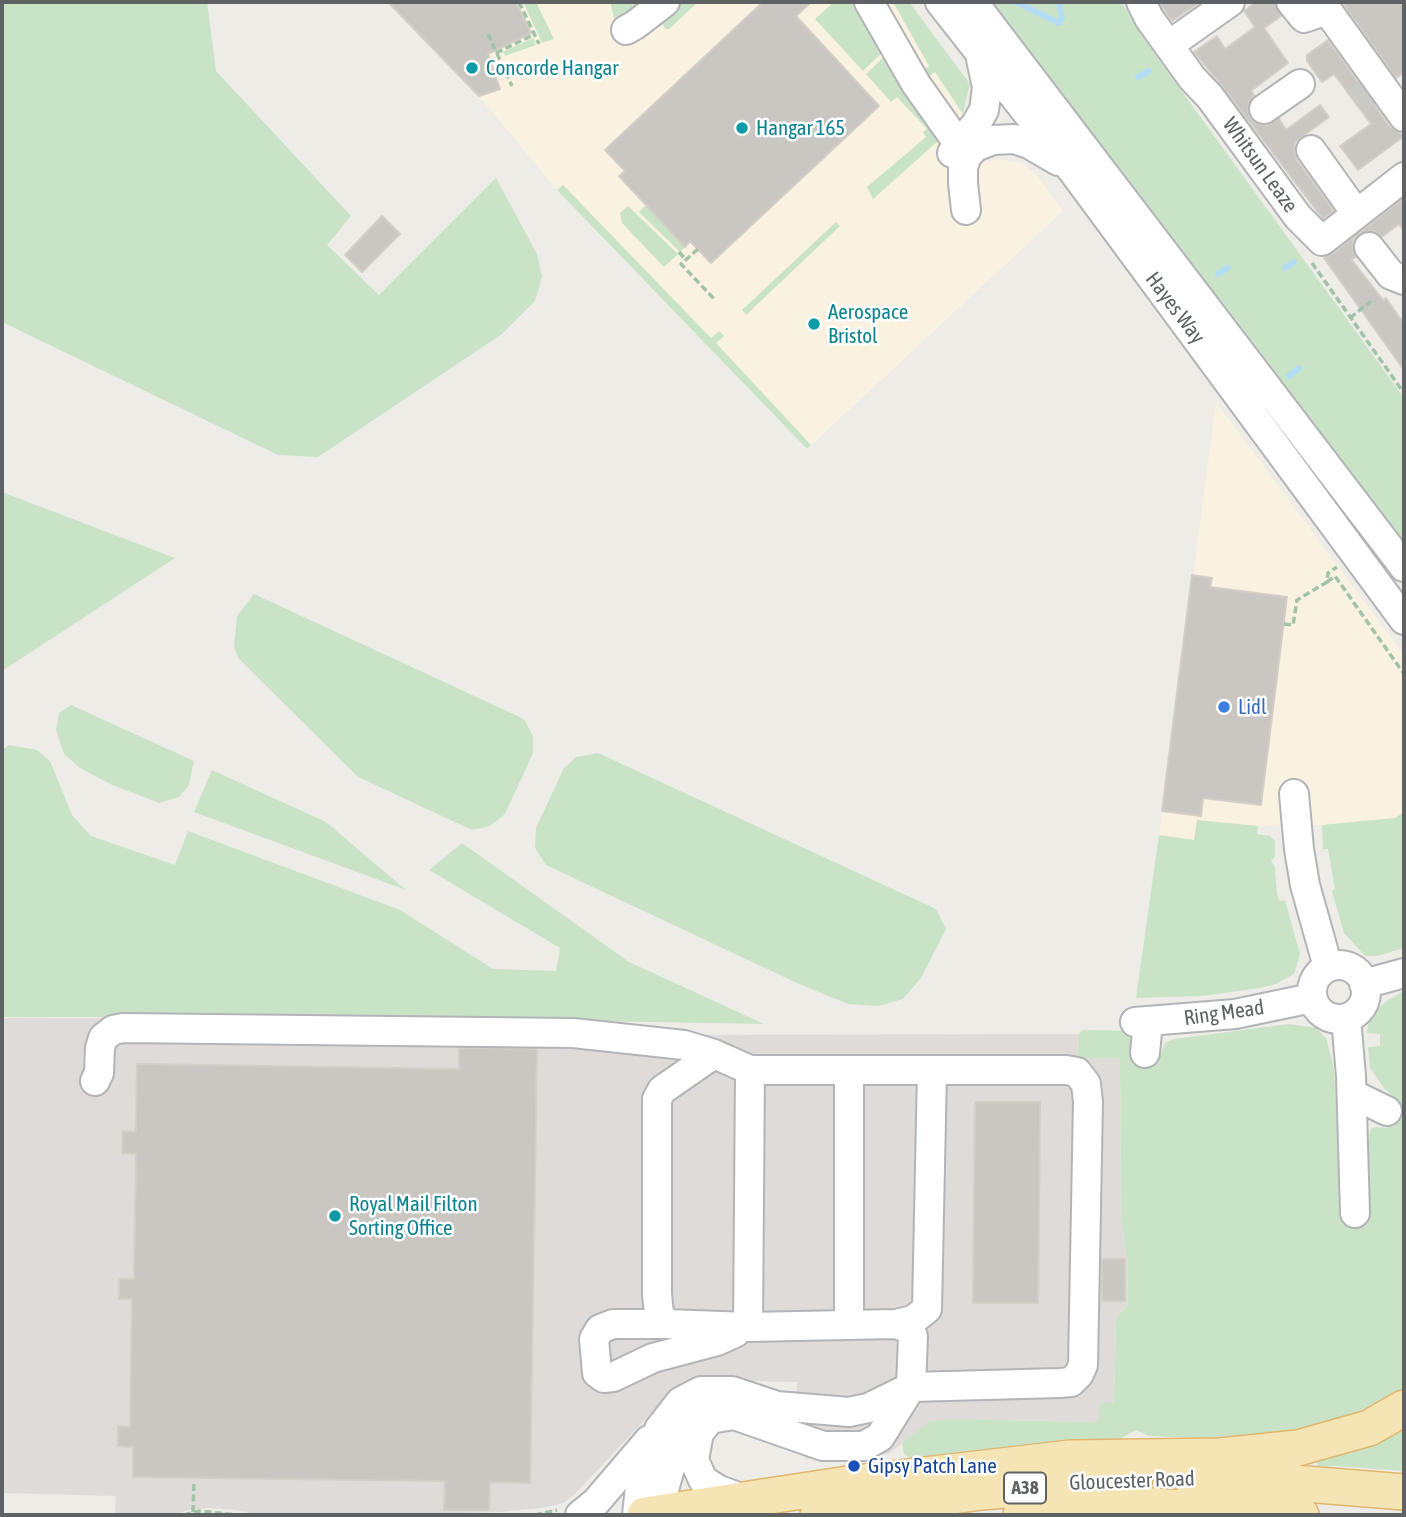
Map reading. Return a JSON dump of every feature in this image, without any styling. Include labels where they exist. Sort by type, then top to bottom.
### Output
[{"type":"main road","points":[[660,1514],[848,1484],[1070,1458],[1220,1456],[1297,1448],[1368,1428],[1404,1408]]},
{"type":"main road","name":"Gloucester Road","points":[[818,1515],[981,1492],[1150,1478],[1232,1494],[1301,1515]]},
{"type":"main road","name":"Gloucester Road","points":[[1021,1515],[1152,1506],[1232,1494],[1404,1492]]},
{"type":"street","points":[[626,30],[665,2]]},
{"type":"street","points":[[869,2],[958,153],[966,210]]},
{"type":"street","name":"Hayes Way","points":[[940,2],[1072,170],[1404,620]]},
{"type":"street","name":"Hayes Way","points":[[973,2],[1404,567]]},
{"type":"street","name":"Whitsun Leaze","points":[[1141,2],[1149,18],[1192,78],[1210,97],[1249,120],[1297,217],[1322,241],[1358,227],[1404,177]]},
{"type":"street","points":[[1169,45],[1230,2]]},
{"type":"street","points":[[1291,2],[1304,18],[1327,10],[1376,85],[1404,117]]},
{"type":"street","points":[[958,153],[984,110],[987,87],[980,56]]},
{"type":"street","points":[[1249,120],[1300,84]]},
{"type":"street","points":[[958,153],[984,142],[1009,138],[1039,149],[1072,170]]},
{"type":"street","points":[[1311,150],[1391,275],[1404,280]]},
{"type":"street","points":[[1294,794],[1298,849],[1305,886],[1328,967]]},
{"type":"street","points":[[1337,965],[1354,970],[1364,984],[1362,1005],[1346,1018],[1329,1017],[1316,1006],[1312,998],[1312,985],[1318,975],[1328,967],[1337,965]]},
{"type":"street","points":[[1364,984],[1404,973]]},
{"type":"street","name":"Ring Mead","points":[[1145,1053],[1142,1022],[1235,1014],[1312,998]]},
{"type":"street","points":[[1346,1018],[1352,1094],[1355,1213]]},
{"type":"street","points":[[96,1082],[103,1038],[113,1030],[123,1028],[573,1033],[684,1045],[714,1054],[750,1070],[1077,1072],[1086,1084],[1088,1102],[1083,1365],[1071,1382],[911,1387],[868,1408],[849,1412],[777,1406],[732,1391],[701,1391],[680,1402],[596,1502],[580,1515]]},
{"type":"street","points":[[667,1324],[659,1314],[657,1294],[657,1099],[662,1090],[714,1054]]},
{"type":"street","points":[[748,1328],[750,1070]]},
{"type":"street","points":[[849,1070],[849,1325]]},
{"type":"street","points":[[748,1328],[717,1340],[653,1358],[613,1377],[604,1378],[597,1373],[594,1339],[600,1329],[613,1324],[748,1328],[896,1324],[913,1320],[927,1309],[932,1070]]},
{"type":"street","points":[[1352,1094],[1387,1111]]},
{"type":"street","points":[[660,1514],[680,1437],[693,1416],[713,1411],[734,1415],[823,1446],[864,1446],[880,1437],[911,1387],[913,1336],[907,1328],[896,1324]]},
{"type":"street","points":[[734,1415],[710,1419],[699,1433],[694,1460],[702,1480],[746,1500]]},
{"type":"street","points":[[659,1429],[640,1487],[660,1514]]},
{"type":"path","points":[[519,2],[539,44]]},
{"type":"path","points":[[488,34],[512,86]]},
{"type":"path","points":[[496,52],[535,34]]},
{"type":"path","points":[[698,249],[681,264],[716,301]]},
{"type":"path","points":[[679,252],[686,260]]},
{"type":"path","points":[[1350,318],[1371,301]]},
{"type":"path","points":[[1327,582],[1328,573]]},
{"type":"path","points":[[1284,624],[1293,625],[1297,600],[1335,576],[1404,674]]},
{"type":"path","points":[[193,1512],[194,1481]]},
{"type":"path","points":[[184,1515],[193,1512],[238,1515]]},
{"type":"shaded area","name":"Aerospace Bristol","points":[[388,2],[909,2],[970,84],[963,114],[980,163],[1001,159],[1022,163],[1037,175],[1063,211],[807,449],[557,190],[479,96]]},
{"type":"shaded area","points":[[1216,402],[1404,655],[1404,812],[1395,818],[1322,825],[1258,826],[1198,820],[1194,840],[1159,835]]},
{"type":"shaded area","name":"Royal Mail Filton Sorting Office","points":[[2,1018],[510,1020],[680,1035],[1079,1034],[1078,1058],[1120,1058],[1121,1216],[1127,1258],[1128,1304],[1116,1319],[1114,1403],[1099,1422],[950,1419],[931,1422],[888,1454],[805,1459],[806,1403],[797,1403],[797,1382],[695,1380],[672,1391],[564,1503],[500,1512],[257,1515],[208,1508],[187,1510],[176,1515],[135,1515],[115,1514],[116,1496],[2,1493]]},
{"type":"green space","points":[[2,2],[207,2],[216,71],[351,216],[327,245],[379,295],[496,178],[537,254],[542,277],[535,301],[502,334],[318,457],[278,455],[2,322]]},
{"type":"green space","points":[[523,2],[536,2],[554,39],[542,43]]},
{"type":"green space","points":[[610,2],[657,2],[620,20],[614,18]]},
{"type":"green space","points":[[676,2],[698,2],[666,29],[660,21]]},
{"type":"green space","points":[[834,2],[863,2],[888,47],[863,71],[815,19]]},
{"type":"green space","points":[[893,2],[909,2],[970,84],[963,114],[935,72],[922,81],[918,74],[929,66]]},
{"type":"green space","points":[[991,2],[1121,2],[1154,53],[1404,398],[1404,557]]},
{"type":"green space","points":[[533,38],[536,45],[505,56],[503,52]]},
{"type":"green space","points":[[890,51],[945,152],[937,142],[873,199],[867,187],[926,137],[923,132],[927,129],[897,97],[891,102],[866,74]]},
{"type":"green space","points":[[563,185],[711,338],[719,331],[724,336],[716,343],[811,445],[807,449],[557,190]]},
{"type":"green space","points":[[646,205],[685,247],[680,252],[639,212]]},
{"type":"green space","points":[[628,206],[678,254],[664,267],[622,223],[620,213]]},
{"type":"green space","points":[[836,222],[840,226],[746,315],[742,310]]},
{"type":"green space","points":[[2,492],[175,558],[2,671]]},
{"type":"green space","points":[[254,594],[524,719],[533,736],[533,753],[505,814],[490,826],[472,830],[358,777],[238,658],[234,646],[237,616]]},
{"type":"green space","points":[[71,705],[194,761],[189,785],[179,797],[159,803],[110,784],[80,768],[64,754],[56,730],[59,713]]},
{"type":"green space","points":[[9,745],[37,750],[50,761],[72,815],[91,836],[175,865],[188,831],[400,910],[493,969],[556,971],[560,948],[429,870],[462,843],[629,962],[764,1024],[359,1017],[2,1017],[2,750]]},
{"type":"green space","points":[[598,753],[936,909],[946,929],[921,978],[903,999],[878,1006],[848,1004],[799,984],[546,865],[535,848],[536,828],[564,768],[576,757]]},
{"type":"green space","points":[[212,770],[326,822],[406,890],[194,812]]},
{"type":"green space","points":[[1404,812],[1404,948],[1377,956],[1365,956],[1344,933],[1332,891],[1335,889],[1328,849],[1323,849],[1322,825],[1395,818]]},
{"type":"green space","points":[[1197,820],[1258,826],[1257,834],[1270,836],[1275,841],[1275,857],[1271,860],[1275,868],[1277,893],[1279,901],[1285,900],[1300,954],[1294,974],[1276,984],[1260,988],[1202,996],[1136,998],[1159,835],[1194,840]]},
{"type":"green space","points":[[1404,991],[1404,1388],[1344,1419],[1291,1431],[1206,1438],[1149,1436],[1136,1430],[1120,1439],[999,1448],[928,1457],[910,1458],[904,1454],[902,1443],[931,1421],[950,1419],[1098,1422],[1101,1402],[1114,1403],[1116,1319],[1128,1304],[1127,1258],[1121,1216],[1120,1058],[1078,1058],[1079,1034],[1083,1030],[1132,1031],[1136,1058],[1160,1056],[1165,1043],[1174,1039],[1289,1024],[1316,1028],[1326,1038],[1334,1068],[1342,1216],[1369,1214],[1371,1129],[1386,1128],[1403,1106],[1384,1088],[1370,1068],[1368,1047],[1380,1046],[1380,1034],[1366,1033],[1375,1011]]},
{"type":"green space","points":[[1404,1428],[1404,1471],[1317,1467],[1317,1461],[1363,1446]]},
{"type":"building","name":"Concorde Hangar","points":[[388,2],[516,2],[531,33],[488,54],[500,89],[479,96]]},
{"type":"building","name":"Hangar 165","points":[[763,2],[811,2],[796,16],[879,106],[711,263],[690,241],[685,247],[619,176],[625,171],[605,150]]},
{"type":"building","points":[[1159,2],[1200,2],[1172,21]]},
{"type":"building","points":[[1256,2],[1275,2],[1281,16],[1264,28],[1288,63],[1251,91],[1254,95],[1249,103],[1250,118],[1256,124],[1266,125],[1279,119],[1286,130],[1320,105],[1329,117],[1295,142],[1294,151],[1297,160],[1334,211],[1323,219],[1194,52],[1217,36],[1225,49],[1255,27],[1244,11]]},
{"type":"building","points":[[1342,2],[1404,2],[1404,72],[1396,78]]},
{"type":"building","points":[[1328,40],[1390,127],[1404,136],[1358,170],[1340,146],[1371,124],[1334,74],[1322,82],[1307,61],[1307,55]]},
{"type":"building","points":[[1404,198],[1404,231],[1399,224],[1382,237],[1375,231],[1359,234],[1353,241],[1356,257],[1351,259],[1383,300],[1386,298],[1404,324],[1404,370],[1324,258]]},
{"type":"building","points":[[382,216],[400,234],[362,272],[345,255]]},
{"type":"building","name":"Lidl","points":[[1192,575],[1212,578],[1210,587],[1287,597],[1261,805],[1203,798],[1201,816],[1162,811]]},
{"type":"building","name":"Royal Mail Filton Sorting Office","points":[[459,1048],[537,1049],[530,1483],[490,1482],[489,1510],[444,1510],[445,1481],[133,1477],[133,1447],[118,1446],[118,1426],[130,1427],[132,1299],[119,1299],[119,1279],[134,1279],[136,1154],[122,1153],[123,1131],[136,1132],[137,1064],[459,1069]]},
{"type":"building","points":[[975,1102],[1040,1102],[1038,1303],[973,1303]]},
{"type":"building","points":[[1102,1259],[1125,1259],[1125,1301],[1102,1301]]},
{"type":"waterway","points":[[1016,2],[1059,23],[1062,18],[1059,2]]},
{"type":"waterway","points":[[1138,77],[1149,71]]},
{"type":"waterway","points":[[1285,268],[1294,262]]},
{"type":"waterway","points":[[1218,274],[1227,268]]},
{"type":"waterway","points":[[1289,376],[1299,368]]},
{"type":"tunnel","points":[[1355,102],[1372,89]]},
{"type":"place","name":"Concorde Hangar","points":[[472,68]]},
{"type":"place","name":"Hangar 165","points":[[742,128]]},
{"type":"place","name":"Aerospace Bristol","points":[[814,324]]},
{"type":"place","name":"Lidl","points":[[1224,707]]},
{"type":"place","name":"Royal Mail Filton Sorting Office","points":[[335,1216]]},
{"type":"place","name":"Gipsy Patch Lane","points":[[854,1466]]}]
